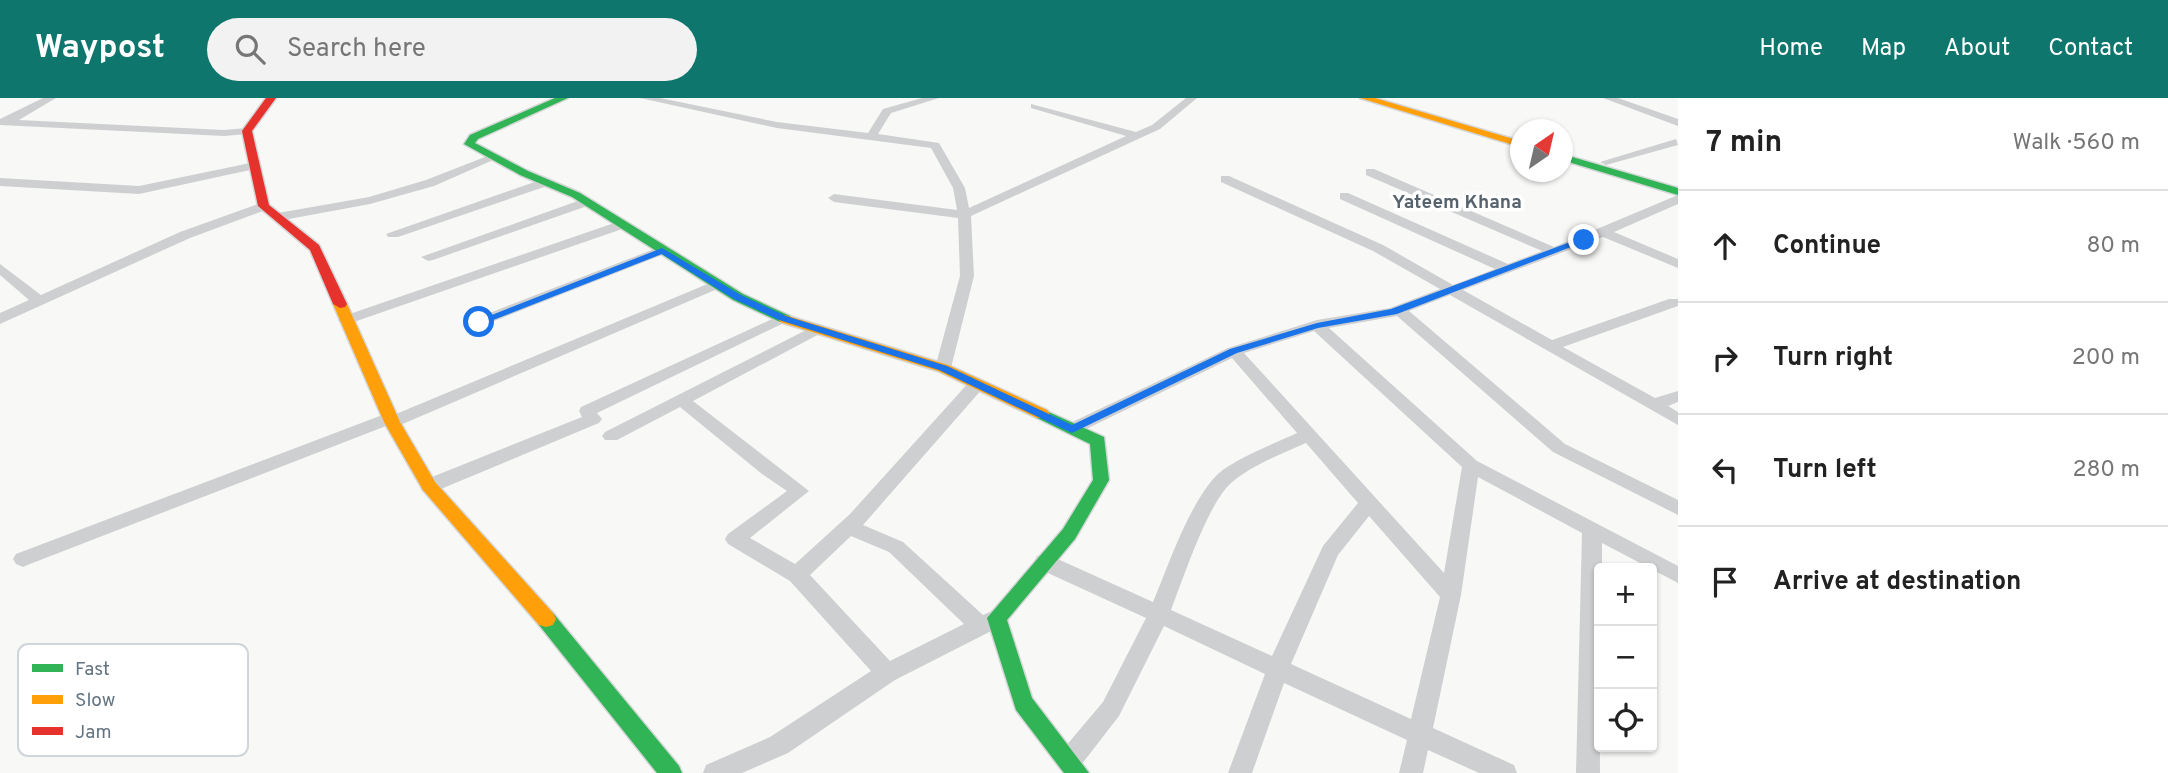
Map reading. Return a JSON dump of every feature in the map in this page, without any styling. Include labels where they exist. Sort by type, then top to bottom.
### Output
[{"type":"street","points":[[2,123],[51,98]]},
{"type":"street","points":[[247,131],[271,98]]},
{"type":"street","points":[[563,98],[468,141],[469,144],[586,202],[717,284],[783,318],[943,368],[1098,441],[1101,480],[1069,534],[988,622],[887,673],[779,745],[715,773]]},
{"type":"street","points":[[645,98],[777,125],[935,145],[960,188],[967,276],[943,368]]},
{"type":"street","points":[[872,137],[887,111],[934,98]]},
{"type":"street","points":[[834,198],[964,215],[1156,127],[1192,98]]},
{"type":"street","points":[[1365,98],[1510,141]]},
{"type":"street","points":[[1387,98],[1510,134]]},
{"type":"street","points":[[1608,98],[1678,123]]},
{"type":"street","points":[[1035,106],[1137,136]]},
{"type":"street","points":[[2,123],[247,131]]},
{"type":"street","points":[[247,131],[264,206],[314,248],[391,420],[429,486],[524,592],[671,773]]},
{"type":"street","points":[[1606,162],[1675,142]]},
{"type":"street","points":[[1573,152],[1678,183]]},
{"type":"street","points":[[278,218],[430,183],[494,157]]},
{"type":"street","points":[[1573,160],[1678,192]]},
{"type":"street","points":[[0,181],[139,190],[256,166]]},
{"type":"street","points":[[1370,172],[1555,251]]},
{"type":"street","points":[[1225,179],[1378,248],[1678,419]]},
{"type":"street","points":[[393,234],[546,182]]},
{"type":"street","points":[[1344,196],[1508,269]]},
{"type":"street","points":[[1072,429],[1234,351],[1317,326],[1399,310],[1555,251],[1678,200]]},
{"type":"street","points":[[428,257],[586,202]]},
{"type":"street","points":[[0,319],[185,235],[264,206]]},
{"type":"street","points":[[346,320],[620,225]]},
{"type":"street","points":[[1603,232],[1678,264]]},
{"type":"street","points":[[479,322],[662,250]]},
{"type":"street","points":[[0,268],[40,302]]},
{"type":"street","points":[[23,559],[391,420],[717,284]]},
{"type":"street","points":[[1551,346],[1674,302]]},
{"type":"street","points":[[1399,310],[1559,448],[1678,508]]},
{"type":"street","points":[[429,486],[593,419],[587,411],[783,318]]},
{"type":"street","points":[[1317,326],[1471,465],[1678,575]]},
{"type":"street","points":[[611,436],[818,329]]},
{"type":"street","points":[[1234,351],[1451,595]]},
{"type":"street","points":[[797,575],[849,527],[977,384]]},
{"type":"street","points":[[1653,405],[1678,396]]},
{"type":"street","points":[[681,400],[768,470],[800,491],[735,539],[797,575],[887,673]]},
{"type":"street","points":[[849,527],[896,547],[988,622],[1023,703],[1074,767],[1111,709],[1159,614],[1196,523],[1223,480],[1266,454],[1309,435]]},
{"type":"street","points":[[1411,773],[1451,595],[1471,465]]},
{"type":"street","points":[[1240,773],[1278,668],[1330,551],[1370,503]]},
{"type":"street","points":[[1588,773],[1592,529]]},
{"type":"street","points":[[1044,562],[1505,773]]},
{"type":"traffic: fast","points":[[563,98],[474,137],[469,144],[524,173],[576,195],[738,297],[785,319]]},
{"type":"traffic: fast","points":[[1573,160],[1678,192]]},
{"type":"traffic: fast","points":[[1042,414],[1098,441],[1101,480],[1069,534],[997,618],[1023,703],[1078,773]]},
{"type":"traffic: fast","points":[[546,619],[671,773]]},
{"type":"traffic: slow","points":[[1365,98],[1510,141]]},
{"type":"traffic: slow","points":[[340,304],[392,422],[429,486],[546,619]]},
{"type":"traffic: slow","points":[[785,319],[943,368],[1042,414]]},
{"type":"traffic: jam","points":[[271,98],[247,131],[264,206],[315,248],[340,304]]},
{"type":"district","name":"Yateem Khana","points":[[1457,201]]},
{"type":"route","points":[[479,322],[662,250],[738,297],[783,318],[943,368],[1072,429],[1234,351],[1317,326],[1393,312],[1584,240]]}]
